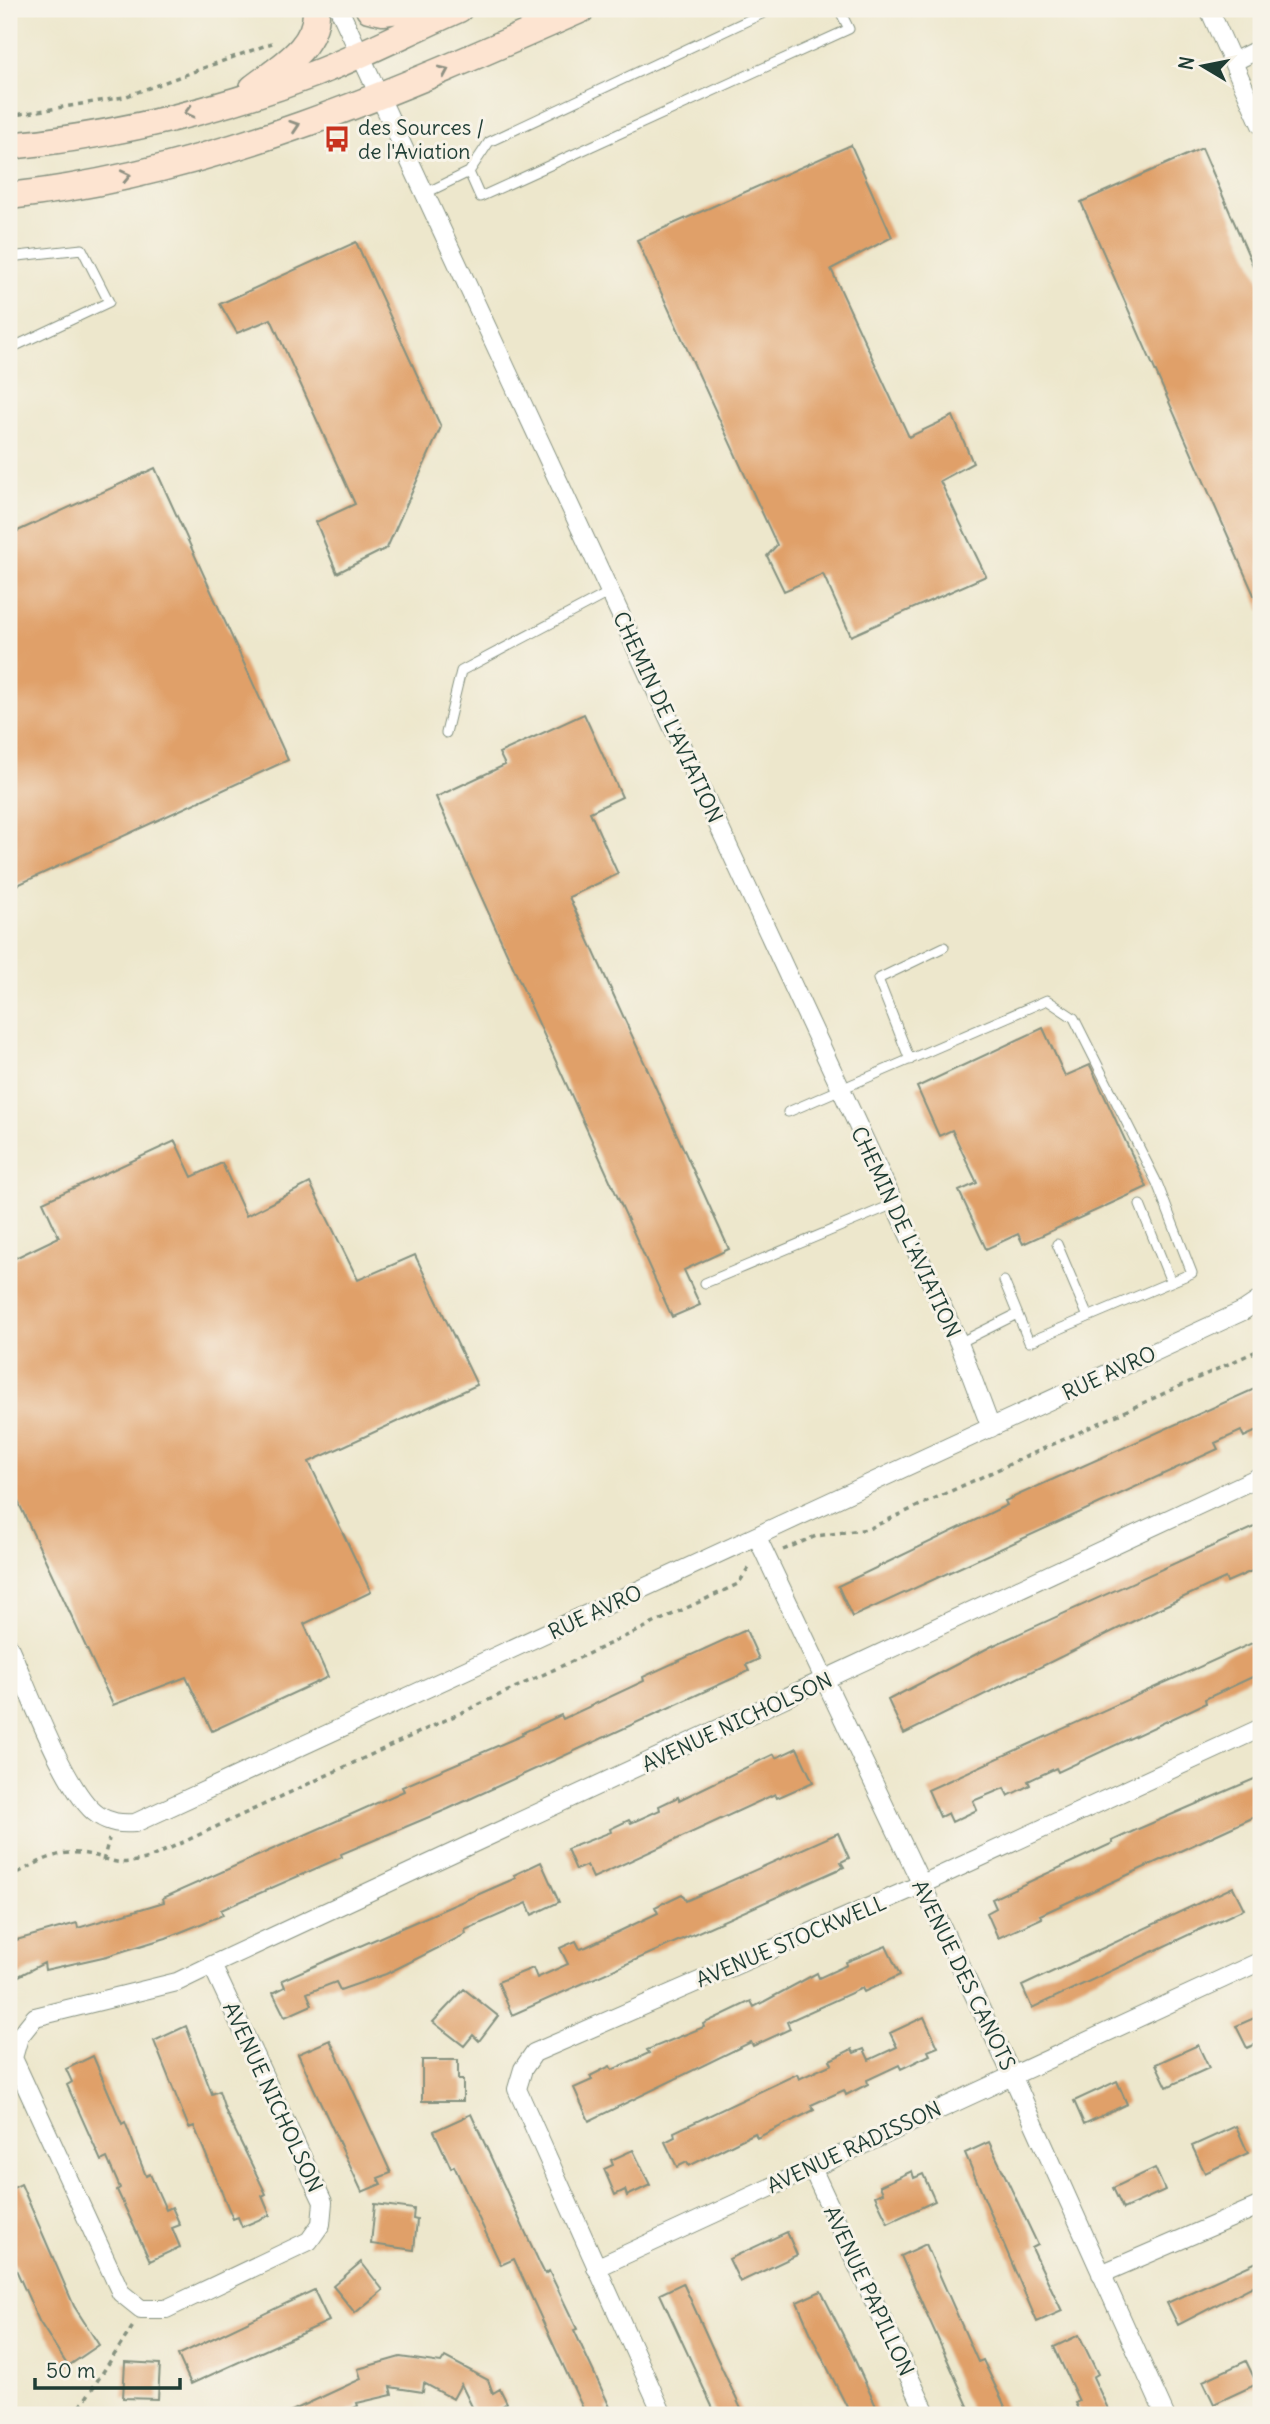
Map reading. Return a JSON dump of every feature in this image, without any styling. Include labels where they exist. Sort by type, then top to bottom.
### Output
[{"type":"main road","points":[[241,98],[305,45],[315,26],[316,9]]},
{"type":"main road","points":[[369,9],[383,12],[407,9]]},
{"type":"main road","points":[[9,146],[109,131],[241,98],[315,74],[459,9]]},
{"type":"main road","points":[[9,196],[59,190],[152,170],[274,133],[425,79],[582,9]]},
{"type":"street","name":"CHEMIN DE L'AVIATION","points":[[339,9],[959,1343],[991,1428]]},
{"type":"street","points":[[1209,9],[1261,125]]},
{"type":"street","points":[[1233,62],[1261,48]]},
{"type":"street","name":"RUE AVRO","points":[[9,1647],[76,1791],[97,1815],[109,1821],[135,1823],[757,1537],[1242,1311],[1261,1299]]},
{"type":"street","name":"AVENUE NICHOLSON","points":[[212,1965],[323,2202],[321,2224],[309,2241],[166,2309],[141,2309],[121,2293],[13,2058],[19,2037],[35,2018],[177,1982],[212,1965],[826,1680],[1261,1476]]},
{"type":"street","name":"AVENUE DES CANOTS","points":[[757,1537],[1012,2075],[1165,2415]]},
{"type":"street","name":"AVENUE STOCKWELL","points":[[596,2268],[517,2089],[523,2068],[534,2053],[920,1885],[1261,1728]]},
{"type":"street","name":"AVENUE RADISSON","points":[[596,2268],[811,2166],[1261,1961]]},
{"type":"street","name":"AVENUE PAPILLON","points":[[811,2166],[927,2415]]},
{"type":"street","points":[[1101,2274],[1261,2205]]},
{"type":"street","points":[[596,2268],[663,2415]]},
{"type":"lane","points":[[426,193],[470,172],[489,142],[772,9]]},
{"type":"lane","points":[[470,172],[480,197],[849,29],[839,9]]},
{"type":"lane","points":[[9,257],[82,249],[109,302],[9,349]]},
{"type":"lane","points":[[446,733],[461,671],[610,592]]},
{"type":"lane","points":[[910,1060],[878,979],[944,947]]},
{"type":"lane","points":[[788,1112],[1046,1000],[1074,1018],[1157,1183],[1192,1273],[1029,1342],[1004,1281]]},
{"type":"lane","points":[[705,1283],[894,1204]]},
{"type":"lane","points":[[1140,1205],[1171,1282]]},
{"type":"lane","points":[[1058,1244],[1088,1317]]},
{"type":"lane","points":[[959,1343],[1017,1314]]},
{"type":"path","points":[[9,116],[124,97],[258,50],[281,37]]},
{"type":"path","points":[[1260,1350],[1261,1357]]},
{"type":"path","name":"RUE AVRO","points":[[790,1547],[816,1536],[868,1529],[1260,1350]]},
{"type":"path","name":"RUE AVRO","points":[[9,1877],[55,1855],[80,1853],[125,1865],[149,1858],[738,1584],[749,1566]]},
{"type":"path","points":[[75,2415],[135,2323]]},
{"type":"path","points":[[9,2383],[23,2415]]},
{"type":"building","points":[[851,145],[892,237],[831,269],[909,437],[953,416],[973,463],[940,481],[986,576],[851,636],[823,574],[784,591],[767,556],[777,545],[637,240]]},
{"type":"building","points":[[1202,148],[1261,284],[1261,611],[1081,202]]},
{"type":"building","points":[[356,242],[441,427],[387,548],[337,573],[316,522],[355,504],[271,319],[237,333],[220,304]]},
{"type":"building","points":[[155,468],[288,760],[9,889],[9,535]]},
{"type":"building","points":[[584,714],[622,797],[590,812],[618,874],[569,897],[729,1249],[684,1270],[700,1305],[672,1317],[436,797],[505,765],[499,753]]},
{"type":"building","points":[[1043,1028],[1065,1076],[1090,1065],[1147,1187],[1023,1244],[1018,1234],[986,1249],[959,1191],[977,1183],[952,1130],[939,1136],[917,1087]]},
{"type":"building","points":[[175,1141],[192,1177],[222,1163],[246,1216],[310,1183],[358,1280],[415,1255],[477,1385],[309,1462],[371,1592],[304,1624],[328,1677],[212,1731],[186,1677],[113,1705],[9,1482],[9,1261],[59,1237],[43,1202]]},
{"type":"building","points":[[1261,1386],[1261,1429],[1244,1437],[1241,1431],[1215,1443],[1218,1449],[852,1617],[838,1586],[1007,1505],[1005,1501]]},
{"type":"building","points":[[1257,1526],[1261,1535],[1261,1567],[1227,1582],[1225,1578],[1160,1608],[904,1734],[888,1700],[992,1646]]},
{"type":"building","points":[[746,1630],[759,1659],[746,1665],[749,1671],[448,1809],[341,1854],[342,1857],[221,1910],[223,1915],[166,1938],[107,1956],[45,1970],[44,1963],[9,1981],[9,1942],[77,1923],[78,1928],[164,1902],[163,1898],[404,1791],[402,1787],[523,1735],[522,1733],[561,1715],[563,1719],[644,1681],[643,1677]]},
{"type":"building","points":[[1261,1639],[1261,1673],[1205,1699],[1206,1703],[1058,1772],[1056,1768],[1028,1781],[1030,1785],[1008,1796],[1004,1788],[973,1801],[977,1810],[952,1822],[948,1813],[940,1817],[928,1790]]},
{"type":"building","points":[[797,1748],[813,1782],[777,1798],[775,1794],[593,1878],[587,1865],[576,1870],[567,1849],[611,1832],[610,1829],[629,1820],[631,1823],[660,1810],[659,1806],[678,1797],[679,1800],[774,1754],[776,1758]]},
{"type":"building","points":[[1261,1776],[1261,1814],[1040,1915],[1042,1918],[998,1938],[987,1913],[996,1908],[992,1899],[1136,1830]]},
{"type":"building","points":[[838,1833],[849,1858],[841,1862],[844,1867],[512,2015],[498,1982],[533,1968],[537,1978],[568,1964],[560,1948],[576,1941],[580,1949],[586,1947],[658,1913],[655,1907],[682,1894],[686,1901]]},
{"type":"building","points":[[541,1862],[559,1902],[532,1915],[527,1903],[465,1930],[466,1934],[386,1974],[340,1990],[336,1982],[307,1993],[312,2005],[285,2017],[273,1993],[285,1987],[282,1980],[516,1878],[514,1875]]},
{"type":"building","points":[[1233,1887],[1244,1909],[1032,2008],[1022,1986]]},
{"type":"building","points":[[886,1946],[900,1975],[864,1992],[862,1988],[787,2022],[790,2029],[753,2046],[751,2042],[589,2121],[574,2088],[592,2080],[590,2076],[610,2066],[612,2070],[649,2053],[647,2050],[704,2027],[703,2024],[751,2001],[754,2007],[817,1973],[819,1978],[847,1965],[846,1962]]},
{"type":"building","points":[[464,1989],[498,2016],[479,2041],[473,2035],[464,2046],[433,2022]]},
{"type":"building","points":[[1261,2015],[1261,2042],[1247,2048],[1236,2026]]},
{"type":"building","points":[[924,2017],[938,2047],[928,2051],[930,2055],[901,2069],[899,2065],[867,2080],[868,2084],[846,2095],[844,2090],[811,2105],[814,2110],[757,2138],[755,2133],[689,2166],[687,2162],[677,2167],[665,2142],[675,2137],[674,2132],[797,2074],[799,2079],[832,2064],[830,2060],[852,2049],[854,2053],[864,2049],[869,2060],[897,2047],[890,2033]]},
{"type":"building","points":[[186,2026],[212,2094],[219,2091],[226,2112],[266,2194],[262,2196],[270,2215],[242,2227],[238,2217],[233,2219],[194,2126],[189,2128],[154,2041]]},
{"type":"building","points":[[330,2040],[391,2173],[378,2178],[381,2184],[362,2192],[298,2054]]},
{"type":"building","points":[[1198,2045],[1209,2068],[1167,2087],[1156,2064]]},
{"type":"building","points":[[93,2056],[122,2124],[125,2122],[146,2176],[150,2174],[166,2210],[172,2207],[180,2225],[172,2228],[180,2247],[150,2261],[117,2190],[120,2188],[107,2158],[101,2161],[67,2085],[72,2082],[66,2069]]},
{"type":"building","points":[[422,2060],[458,2060],[458,2080],[463,2080],[463,2101],[422,2101]]},
{"type":"building","points":[[1117,2081],[1127,2104],[1084,2124],[1074,2101]]},
{"type":"building","points":[[471,2114],[540,2264],[545,2274],[549,2271],[577,2329],[574,2330],[610,2407],[606,2408],[610,2415],[586,2415],[514,2259],[501,2265],[454,2166],[451,2168],[434,2131]]},
{"type":"building","points":[[1236,2126],[1248,2153],[1205,2173],[1192,2146]]},
{"type":"building","points":[[989,2142],[1038,2245],[1032,2248],[1062,2311],[1037,2322],[965,2153]]},
{"type":"building","points":[[633,2150],[650,2185],[627,2196],[625,2190],[615,2195],[604,2169],[613,2165],[611,2160]]},
{"type":"building","points":[[1155,2168],[1165,2190],[1123,2209],[1113,2188]]},
{"type":"building","points":[[912,2171],[914,2178],[923,2174],[935,2201],[888,2223],[875,2196],[883,2193],[880,2186]]},
{"type":"building","points":[[21,2184],[74,2306],[99,2345],[68,2366],[39,2321],[9,2254],[9,2190]]},
{"type":"building","points":[[375,2204],[414,2209],[413,2219],[417,2220],[414,2250],[371,2244]]},
{"type":"building","points":[[787,2232],[797,2255],[740,2282],[729,2259]]},
{"type":"building","points":[[926,2244],[978,2362],[983,2360],[1009,2415],[972,2415],[901,2256]]},
{"type":"building","points":[[1261,2260],[1261,2282],[1178,2325],[1167,2303]]},
{"type":"building","points":[[361,2262],[383,2290],[355,2313],[333,2286]]},
{"type":"building","points":[[683,2283],[744,2415],[716,2415],[660,2294]]},
{"type":"building","points":[[314,2290],[329,2321],[191,2384],[178,2355]]},
{"type":"building","points":[[821,2291],[880,2415],[851,2415],[815,2343],[797,2302]]},
{"type":"building","points":[[1079,2335],[1098,2374],[1093,2377],[1111,2415],[1081,2415],[1075,2403],[1079,2401],[1054,2347]]},
{"type":"building","points":[[400,2357],[441,2363],[445,2357],[488,2380],[493,2393],[500,2389],[507,2403],[488,2415],[476,2415],[461,2384],[453,2399],[424,2383],[423,2392],[390,2387],[392,2395],[357,2403],[358,2406],[340,2415],[283,2415],[361,2379],[358,2369]]},
{"type":"building","points":[[1246,2361],[1257,2384],[1214,2404],[1203,2381]]},
{"type":"building","points":[[125,2362],[160,2364],[158,2399],[123,2398]]},
{"type":"place","name":"des Sources / de l'Aviation","points":[[337,139]]}]
